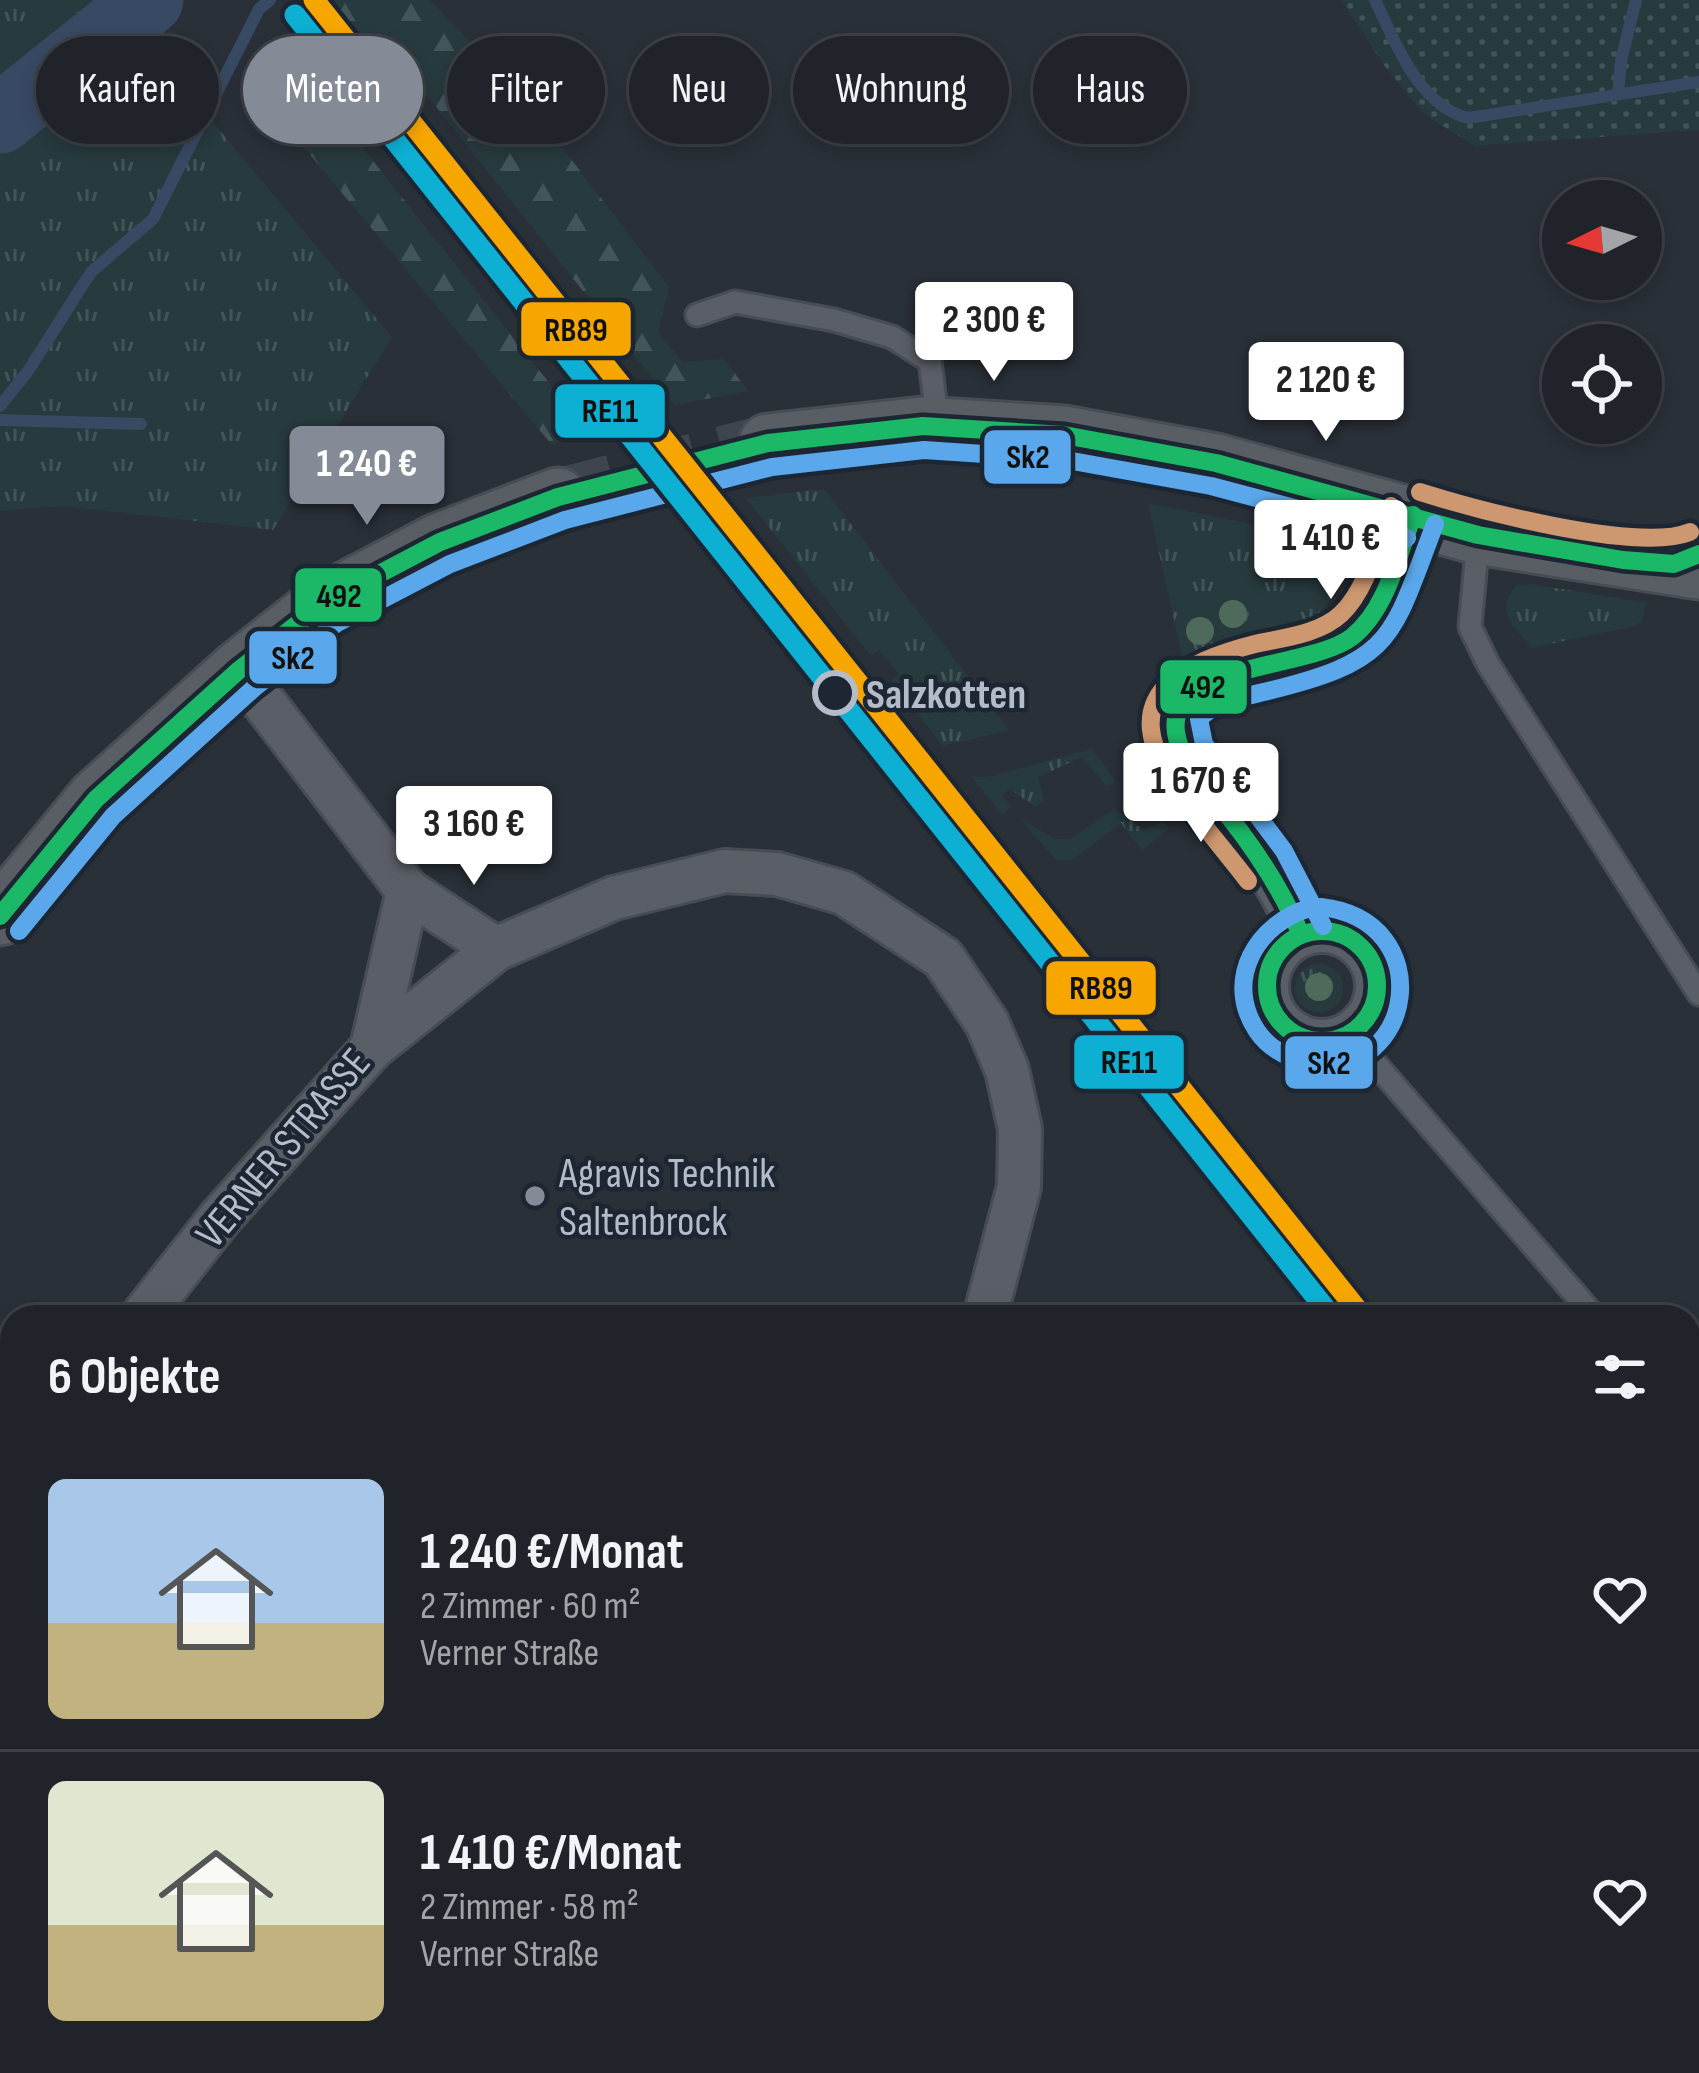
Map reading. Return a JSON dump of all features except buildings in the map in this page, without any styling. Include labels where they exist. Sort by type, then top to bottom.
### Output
[{"type":"main road","points":[[768,442],[938,427],[1064,435],[1216,464],[1478,535],[1623,560],[1691,563]]},
{"type":"main road","points":[[0,916],[96,799],[239,670],[324,603],[440,542],[558,497]]},
{"type":"street","points":[[1301,935],[1289,901],[1268,867],[1183,755],[1175,733],[1176,711],[1183,698],[1218,681],[1322,653],[1351,638],[1372,614],[1413,515]]},
{"type":"street","points":[[239,670],[408,891],[496,949]]},
{"type":"street","points":[[372,1048],[496,949],[614,898],[725,871],[755,871],[844,892],[943,958],[987,1023],[1007,1070],[1020,1129],[1019,1187],[988,1305]]},
{"type":"street","name":"VERNER STRASSE","points":[[151,1305],[220,1218],[372,1048],[408,891]]},
{"type":"street","points":[[1336,933],[1365,951],[1374,966],[1376,1001],[1357,1030],[1342,1038],[1309,1040],[1280,1022],[1271,1008],[1268,974],[1275,958],[1301,935],[1336,933]]},
{"type":"lane","points":[[697,316],[735,302],[834,320],[892,337],[929,361],[938,427]]},
{"type":"lane","points":[[1478,535],[1469,627],[1699,994]]},
{"type":"lane","points":[[1357,1030],[1368,1055],[1418,1107],[1585,1305]]},
{"type":"green space","points":[[0,0],[109,0],[64,36],[36,36],[36,59],[0,88]]},
{"type":"green space","points":[[333,0],[430,0],[464,36],[447,36],[447,120],[423,90],[423,36],[360,36]]},
{"type":"green space","points":[[1341,0],[1699,0],[1699,130],[1475,146],[1424,114],[1386,68]]},
{"type":"green space","points":[[130,23],[141,36],[114,36]]},
{"type":"green space","points":[[36,100],[36,144],[219,144],[219,130],[392,337],[273,530],[64,506],[0,511],[0,129]]},
{"type":"green space","points":[[301,144],[360,144],[585,428],[552,445]]},
{"type":"green space","points":[[466,144],[560,144],[669,287],[658,332],[682,362],[724,359],[748,391],[674,405]]},
{"type":"green space","points":[[824,489],[1009,730],[943,746],[892,682],[899,674],[879,650],[871,656],[746,498]]},
{"type":"green space","points":[[1148,503],[1302,534],[1330,553],[1332,597],[1315,619],[1258,641],[1182,656]]},
{"type":"green space","points":[[1518,585],[1647,603],[1641,622],[1634,626],[1532,648],[1507,610],[1510,593]]},
{"type":"green space","points":[[1092,749],[1116,782],[1107,787],[1082,757],[1038,777],[1044,801],[1035,807],[1010,789],[1002,795],[1011,807],[1002,815],[972,777],[988,777]]},
{"type":"green space","points":[[1114,809],[1145,831],[1163,821],[1169,829],[1142,850],[1121,823],[1072,860],[1057,861],[1021,819],[1055,839],[1070,839]]},
{"type":"green space","points":[[1319,964],[1336,971],[1343,988],[1336,1005],[1319,1012],[1302,1005],[1295,988],[1302,971]]},
{"type":"waterway","points":[[0,119],[149,0]]},
{"type":"waterway","points":[[0,406],[91,272],[153,219],[259,9],[270,0]]},
{"type":"waterway","points":[[1375,0],[1422,86],[1451,111],[1468,118],[1699,82]]},
{"type":"waterway","points":[[1618,94],[1636,0]]},
{"type":"waterway","points":[[0,420],[141,424]]},
{"type":"tunnel","points":[[558,497],[768,443]]},
{"type":"transit line","name":"RB89","points":[[314,0],[1353,1305]]},
{"type":"transit line","name":"RE11","points":[[295,15],[1322,1305]]},
{"type":"transit line","name":"492","points":[[0,916],[96,799],[239,670],[324,603],[440,542],[558,497],[768,443],[923,426],[1064,435],[1216,463],[1478,535],[1623,560],[1674,564],[1699,554]]},
{"type":"transit line","name":"Sk2","points":[[19,931],[113,816],[254,688],[337,623],[450,564],[565,520],[772,467],[924,450],[1061,459],[1211,486],[1407,538]]},
{"type":"transit line","points":[[1420,492],[1597,533],[1666,537],[1690,532]]},
{"type":"transit line","points":[[1248,881],[1169,776],[1154,744],[1151,714],[1165,687],[1198,664],[1312,631],[1341,614],[1365,577],[1391,506]]},
{"type":"transit line","name":"492","points":[[1301,935],[1260,860],[1186,761],[1176,722],[1185,701],[1206,685],[1352,637],[1383,597],[1413,515]]},
{"type":"transit line","name":"Sk2","points":[[1323,926],[1284,851],[1204,744],[1199,719],[1222,704],[1310,680],[1365,655],[1396,619],[1435,524]]},
{"type":"transit line","name":"Sk2","points":[[1310,908],[1275,926],[1251,956],[1243,992],[1247,1012],[1262,1038],[1281,1053],[1311,1063],[1346,1062],[1373,1048],[1391,1025],[1400,997],[1398,967],[1384,939],[1359,918],[1321,907]]},
{"type":"transit line","name":"492","points":[[1322,931],[1343,935],[1361,947],[1373,965],[1377,986],[1373,1007],[1361,1025],[1343,1037],[1322,1041],[1301,1037],[1283,1025],[1271,1007],[1267,986],[1271,965],[1283,947],[1301,935],[1322,931]]},
{"type":"place","name":"Salzkotten","points":[[835,693]]},
{"type":"place","name":"Agravis Technik Saltenbrock","points":[[535,1196]]}]
